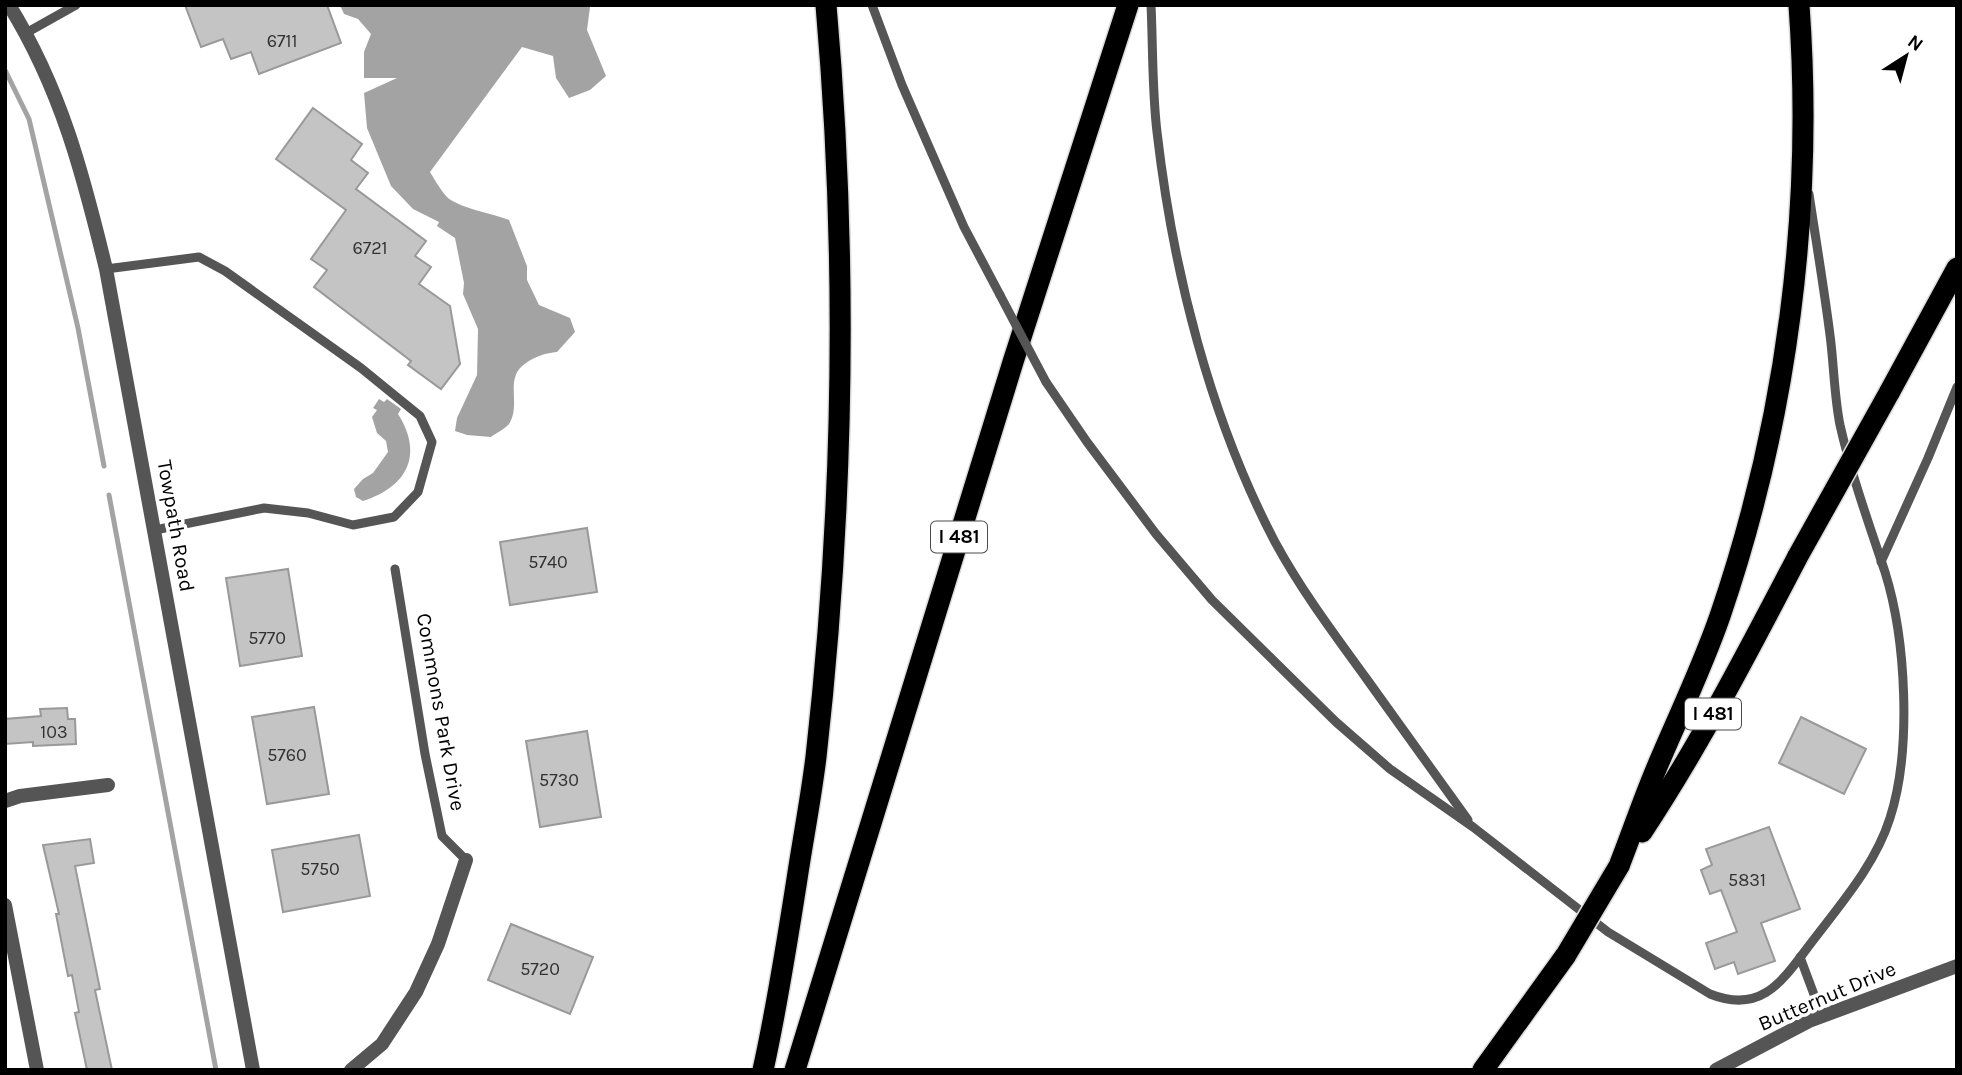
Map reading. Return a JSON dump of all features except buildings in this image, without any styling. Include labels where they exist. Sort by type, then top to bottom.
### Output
[{"type":"highway","points":[[763,1070],[777,1005],[815,759],[832,572],[839,424],[841,291],[833,83],[826,5]]},
{"type":"highway","name":"I 481","points":[[795,1070],[1013,362],[1128,5]]},
{"type":"highway","points":[[1619,866],[1720,615],[1756,498],[1786,354],[1796,268],[1803,154],[1799,5]]},
{"type":"highway","name":"I 481","points":[[1483,1070],[1566,955],[1679,773],[1957,268]]},
{"type":"street","name":"Towpath Road","points":[[9,5],[26,33],[64,114],[79,160],[106,268],[253,1070]]},
{"type":"street","points":[[5,801],[20,796],[108,785]]},
{"type":"street","name":"Commons Park Drive","points":[[351,1070],[382,1044],[416,992],[439,944],[466,860]]},
{"type":"street","points":[[5,905],[37,1070]]},
{"type":"street","name":"Butternut Drive","points":[[1716,1070],[1822,1016],[1957,966]]},
{"type":"lane","points":[[26,33],[76,5]]},
{"type":"lane","points":[[872,5],[902,85],[959,215],[1046,382],[1156,534],[1212,600],[1336,723],[1390,769],[1473,827],[1608,932],[1710,994],[1726,1000],[1757,998],[1770,993],[1855,884],[1875,852],[1890,818],[1901,767],[1905,721],[1898,622],[1840,426],[1803,154]]},
{"type":"lane","points":[[1151,5],[1157,130],[1170,223],[1193,319],[1234,455],[1276,542],[1314,607],[1473,827]]},
{"type":"lane","points":[[106,268],[199,257],[225,271],[361,368],[421,416],[432,442],[418,492],[394,517],[353,525],[308,513],[264,508],[155,530]]},
{"type":"lane","points":[[1881,562],[1957,387]]},
{"type":"lane","name":"Commons Park Drive","points":[[395,569],[425,754],[442,836],[466,860]]},
{"type":"lane","points":[[1800,957],[1822,1016]]},
{"type":"shaded area","points":[[340,5],[590,7],[587,30],[606,76],[590,90],[569,98],[556,78],[553,56],[522,47],[430,172],[451,200],[509,220],[527,266],[527,280],[539,305],[570,318],[575,332],[557,352],[537,357],[519,369],[514,383],[513,416],[507,426],[491,437],[455,431],[457,418],[477,375],[478,329],[463,294],[464,283],[455,238],[437,226],[439,222],[413,209],[391,186],[367,128],[364,93],[397,78],[364,78],[364,52],[371,34],[358,19],[344,14]]},
{"type":"shaded area","points":[[379,399],[384,402],[387,399],[401,409],[398,414],[410,443],[410,456],[407,468],[391,487],[363,501],[356,497],[354,489],[373,473],[388,452],[386,441],[377,433],[372,417],[377,410],[373,408]]},
{"type":"waterway","points":[[5,70],[29,119],[78,328],[104,466]]},
{"type":"waterway","points":[[109,495],[216,1070]]}]
